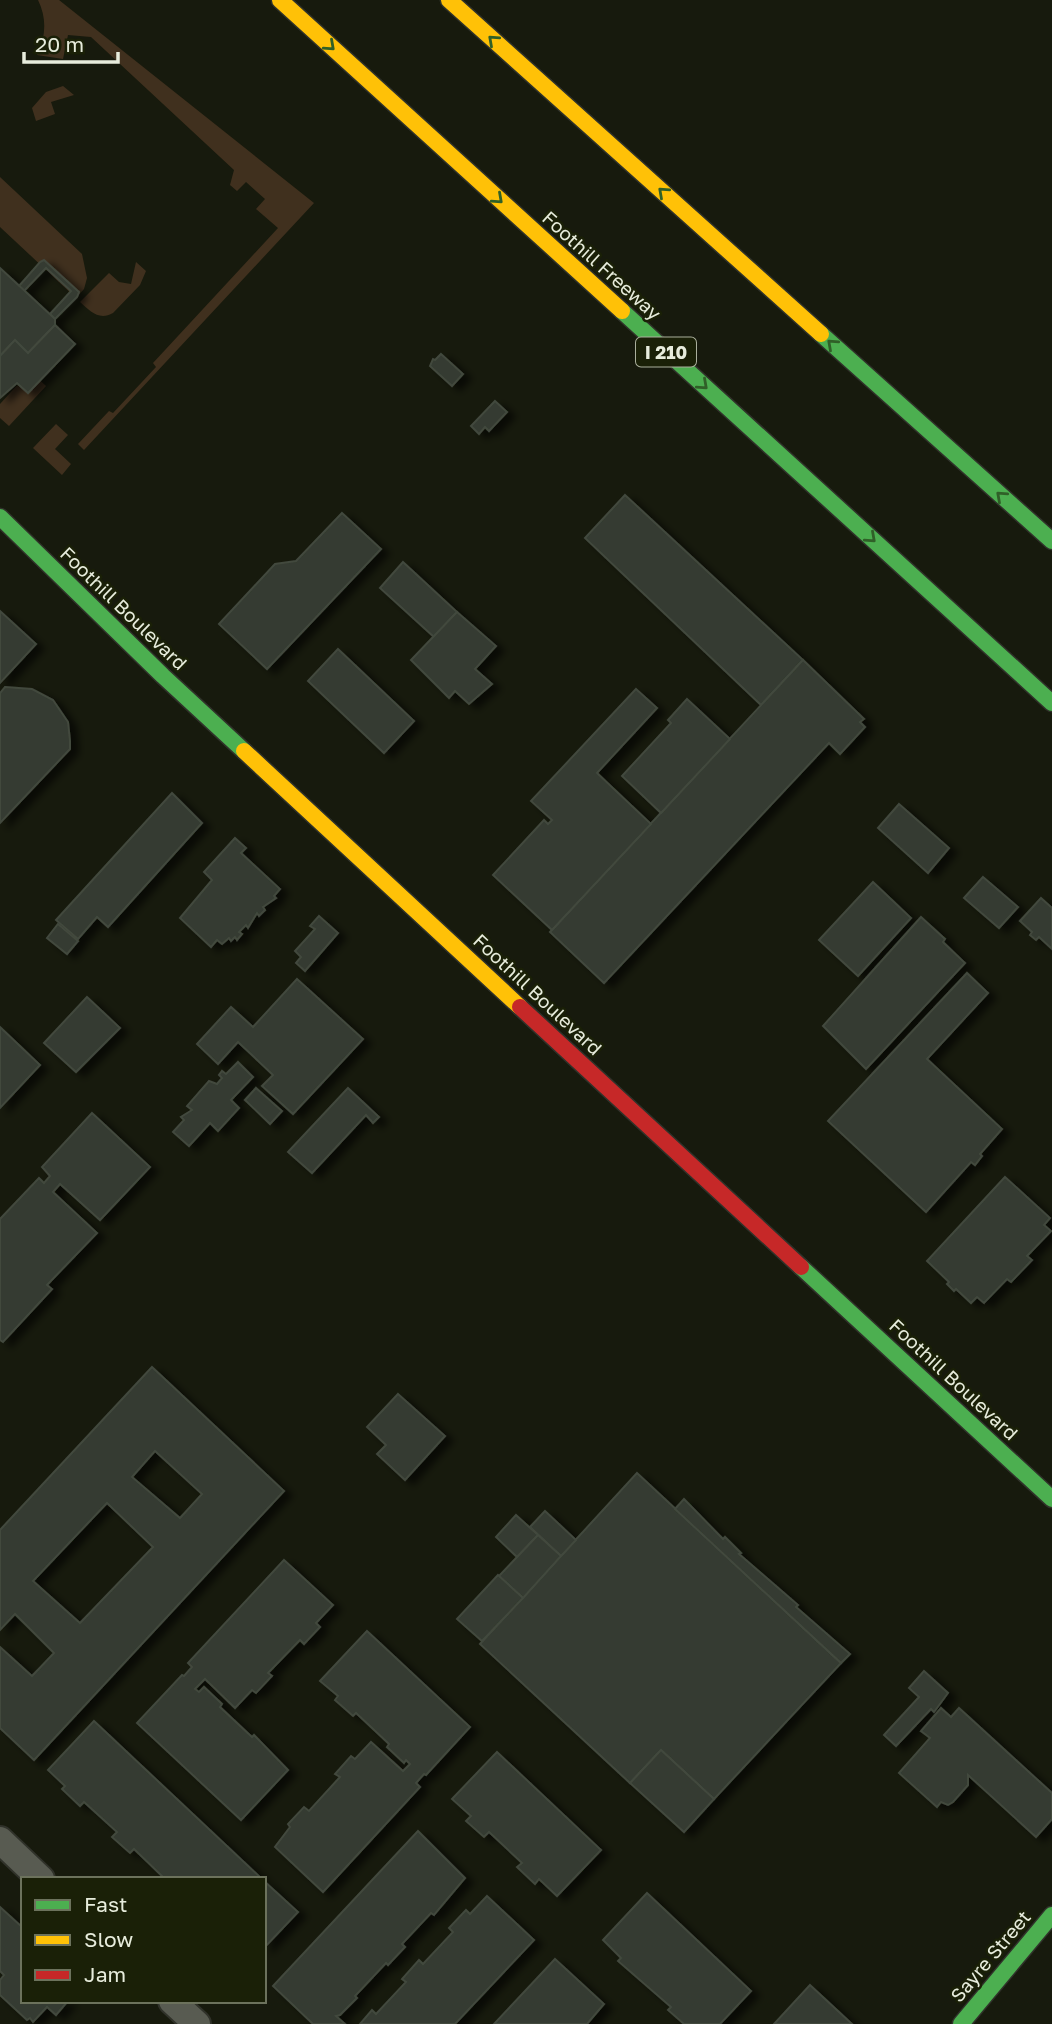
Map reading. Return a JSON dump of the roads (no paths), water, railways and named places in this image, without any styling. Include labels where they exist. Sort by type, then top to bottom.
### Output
[{"type":"main road","name":"Foothill Freeway","points":[[280,0],[1052,703]]},
{"type":"main road","points":[[449,0],[1052,541]]},
{"type":"main road","name":"Foothill Boulevard","points":[[0,517],[163,676],[1052,1499]]},
{"type":"main road","name":"Sayre Street","points":[[961,2024],[1052,1915]]},
{"type":"street","points":[[0,1840],[39,1877]]},
{"type":"street","points":[[174,2003],[197,2024]]}]
